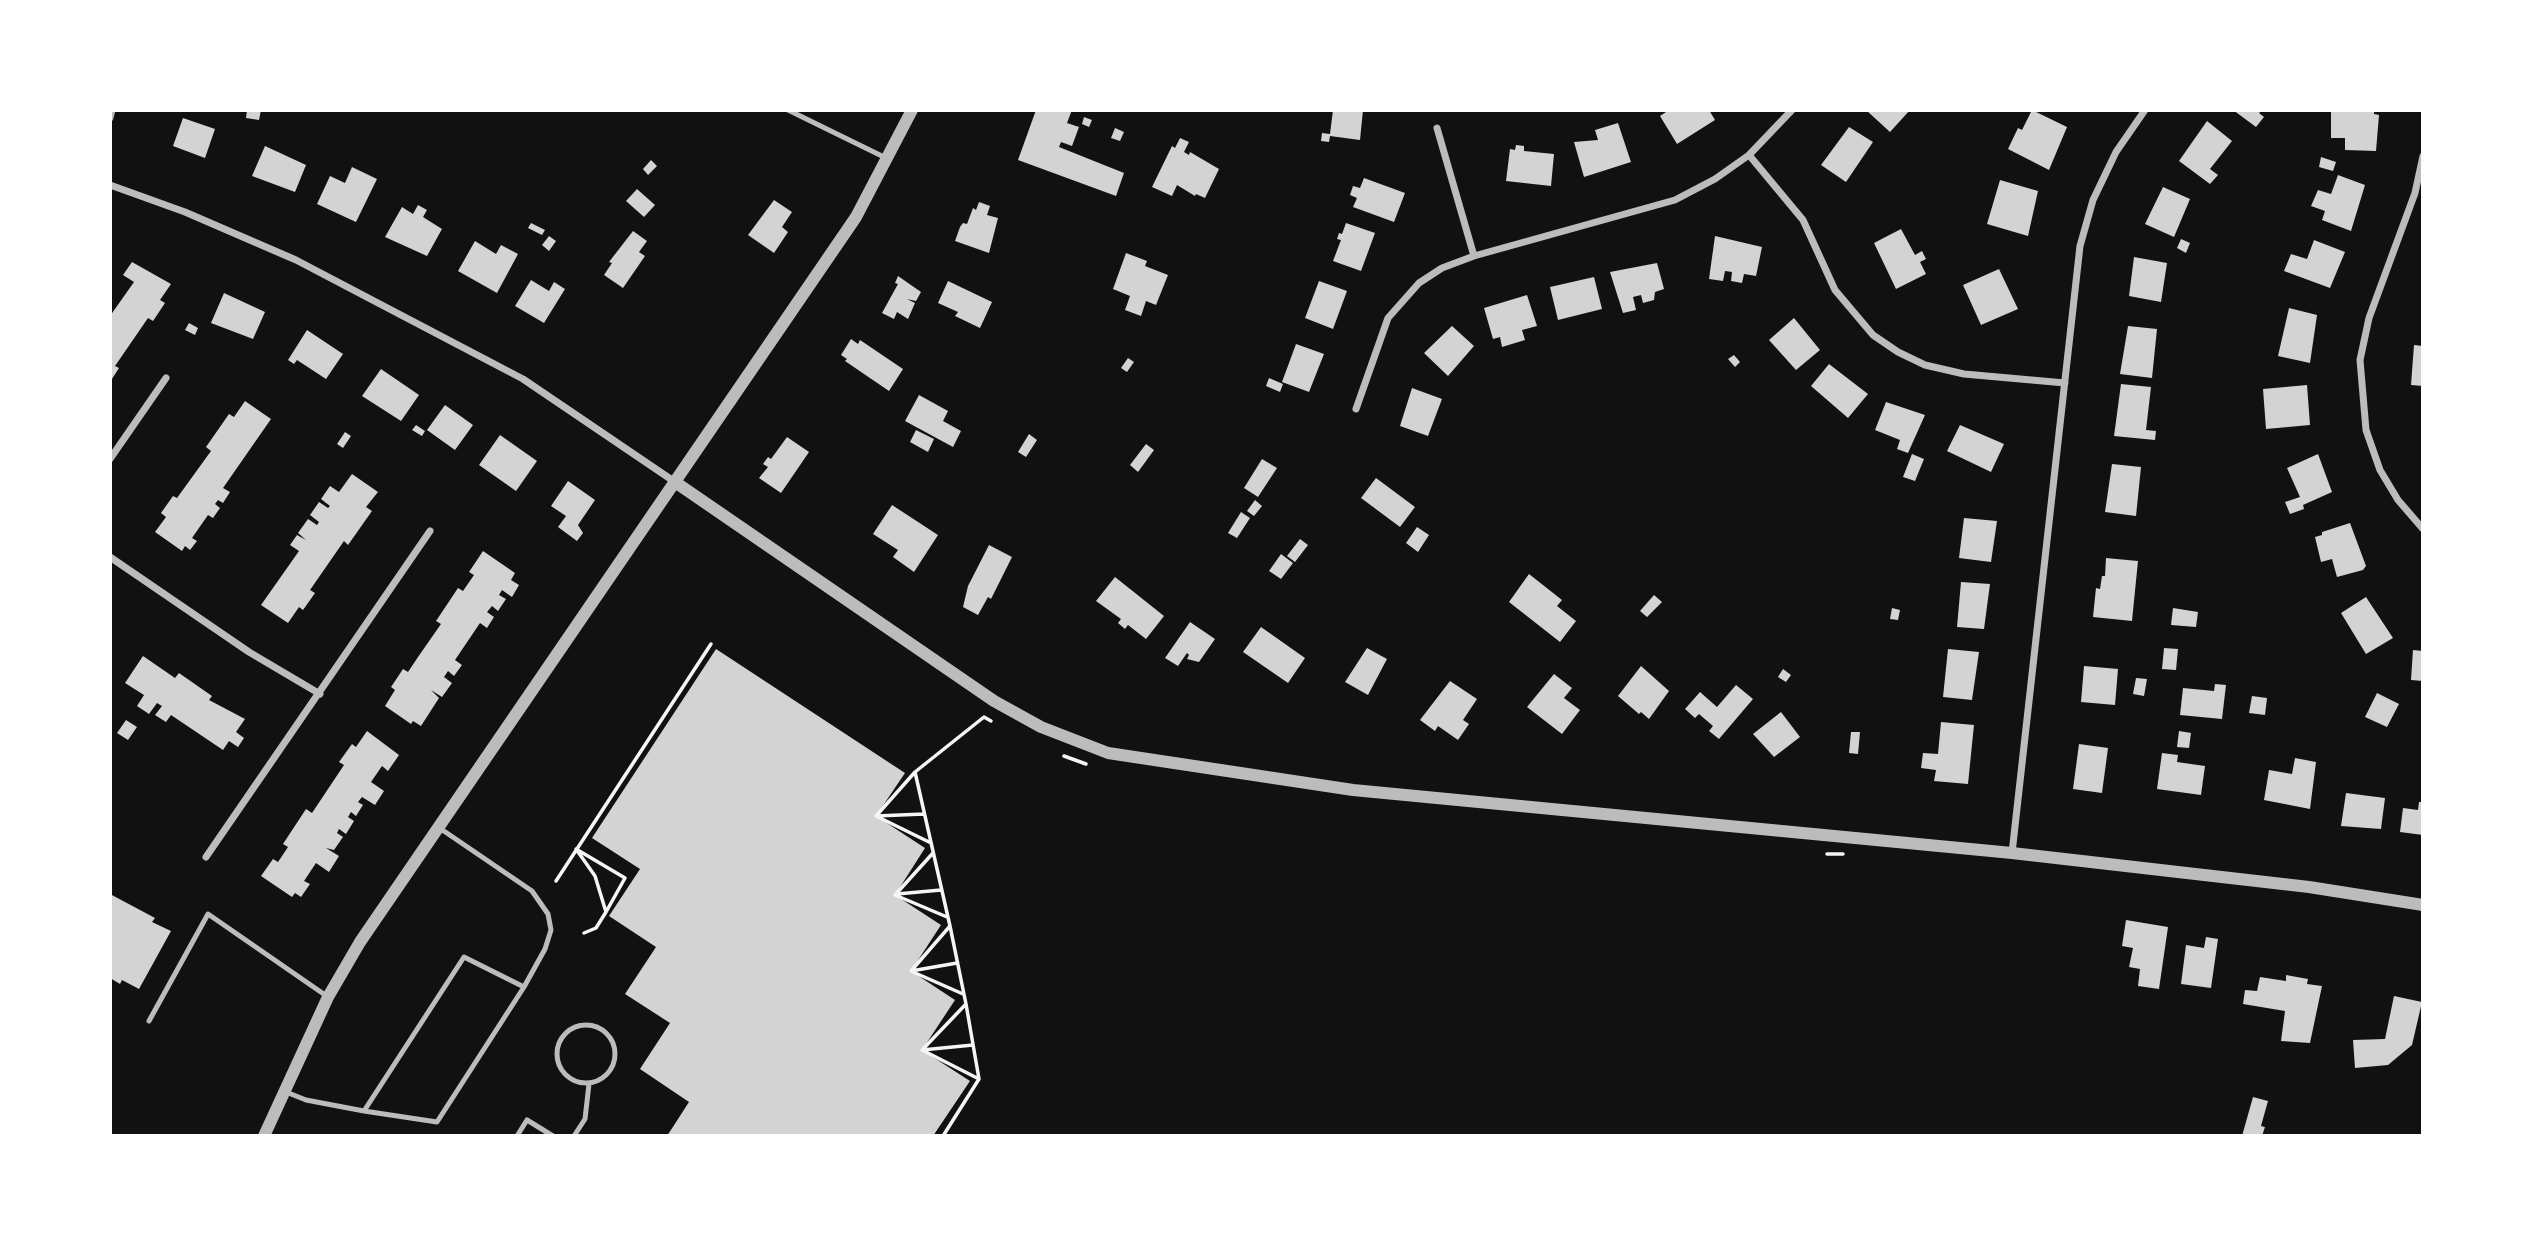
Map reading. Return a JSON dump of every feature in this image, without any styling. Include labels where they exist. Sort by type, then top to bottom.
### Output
[{"type":"street","points":[[110,118],[112,110]]},
{"type":"street","points":[[264,1136],[328,997],[360,942],[856,216],[889,159],[912,110]]},
{"type":"street","points":[[1356,408],[1388,318],[1402,299],[1442,268],[1474,256],[1675,200],[1715,179],[1749,155],[1792,110]]},
{"type":"street","points":[[2012,853],[2065,383],[2072,296],[2080,246],[2093,200],[2116,152],[2145,110]]},
{"type":"street","points":[[1437,128],[1474,256]]},
{"type":"street","points":[[1749,155],[1797,212],[1813,237],[1835,290],[1873,335],[1898,352],[1925,365],[1964,374],[2065,383]]},
{"type":"street","points":[[2423,156],[2415,193],[2369,318],[2360,360],[2360,391],[2366,430],[2380,470],[2398,500],[2423,529]]},
{"type":"street","points":[[110,185],[185,212],[296,260],[523,379],[994,701],[1065,738],[1108,753],[1353,790],[2012,853],[2309,887],[2423,905]]},
{"type":"street","points":[[110,459],[166,377]]},
{"type":"street","points":[[206,857],[430,531]]},
{"type":"street","points":[[110,557],[249,652],[320,694]]},
{"type":"lane","points":[[788,110],[889,159]]},
{"type":"lane","points":[[283,1091],[306,1100],[437,1122],[524,987],[545,949],[551,930],[548,914],[532,891],[438,827]]},
{"type":"lane","points":[[149,1021],[208,914],[328,997]]},
{"type":"lane","points":[[364,1111],[464,957],[524,987]]},
{"type":"lane","points":[[579,1026],[598,1027],[606,1032],[615,1049],[612,1068],[606,1076],[589,1084],[570,1079],[563,1072],[557,1055],[563,1037],[579,1026]]},
{"type":"lane","points":[[574,1136],[585,1119],[589,1084]]},
{"type":"lane","points":[[517,1136],[527,1120],[553,1136]]},
{"type":"path","points":[[555,881],[711,645]]},
{"type":"path","points":[[876,816],[915,772],[963,733]]},
{"type":"path","points":[[915,772],[967,1004],[979,1079],[943,1136]]},
{"type":"path","points":[[876,816],[924,814]]},
{"type":"path","points":[[876,816],[931,843]]},
{"type":"path","points":[[576,849],[595,876],[606,912]]},
{"type":"path","points":[[576,849],[625,878],[596,928],[584,933]]},
{"type":"path","points":[[895,895],[933,853]]},
{"type":"path","points":[[895,895],[941,890]]},
{"type":"path","points":[[895,895],[947,917]]},
{"type":"path","points":[[911,971],[950,926]]},
{"type":"path","points":[[911,971],[957,963]]},
{"type":"path","points":[[911,971],[964,995]]},
{"type":"path","points":[[922,1049],[967,1004]]},
{"type":"path","points":[[922,1049],[973,1045]]},
{"type":"path","points":[[922,1049],[979,1079]]},
{"type":"building","points":[[247,110],[261,110],[259,120],[246,118]]},
{"type":"building","points":[[1036,110],[1072,110],[1067,123],[1079,127],[1072,146],[1061,142],[1059,147],[1124,173],[1116,196],[1018,160]]},
{"type":"building","points":[[1333,110],[1363,110],[1360,140],[1330,136],[1329,142],[1321,141],[1322,133],[1330,134]]},
{"type":"building","points":[[1669,110],[1709,110],[1715,120],[1677,144],[1660,116]]},
{"type":"building","points":[[1866,110],[1910,110],[1890,132]]},
{"type":"building","points":[[2032,110],[2067,127],[2049,170],[2008,149],[2018,128],[2022,130]]},
{"type":"building","points":[[2233,110],[2262,110],[2259,113],[2264,117],[2256,127]]},
{"type":"building","points":[[2331,110],[2374,110],[2374,114],[2379,115],[2376,151],[2345,150],[2345,138],[2331,138]]},
{"type":"building","points":[[1084,117],[1092,120],[1089,127],[1082,124]]},
{"type":"building","points":[[183,118],[215,129],[205,158],[173,146]]},
{"type":"building","points":[[2207,121],[2232,141],[2210,169],[2218,175],[2210,184],[2179,161]]},
{"type":"building","points":[[1618,123],[1631,162],[1584,177],[1574,142],[1598,140],[1595,130]]},
{"type":"building","points":[[1849,127],[1873,142],[1846,182],[1821,165]]},
{"type":"building","points":[[1115,128],[1124,132],[1120,141],[1111,138]]},
{"type":"building","points":[[1180,138],[1189,142],[1184,152],[1189,155],[1190,152],[1219,169],[1205,198],[1196,194],[1195,196],[1177,185],[1172,196],[1152,187],[1172,146],[1175,148]]},
{"type":"building","points":[[1516,145],[1524,146],[1524,151],[1554,154],[1551,186],[1506,181],[1510,149],[1515,150]]},
{"type":"building","points":[[265,146],[306,165],[295,192],[252,176]]},
{"type":"building","points":[[2321,157],[2336,162],[2333,171],[2319,167]]},
{"type":"building","points":[[651,160],[657,166],[648,175],[643,169]]},
{"type":"building","points":[[352,167],[377,179],[356,222],[317,204],[330,176],[345,183]]},
{"type":"building","points":[[2338,175],[2365,185],[2351,231],[2322,220],[2325,211],[2311,206],[2318,190],[2331,194]]},
{"type":"building","points":[[1364,178],[1405,193],[1394,222],[1353,207],[1357,198],[1350,195],[1353,186],[1360,188]]},
{"type":"building","points":[[2000,180],[2038,191],[2028,236],[1987,224]]},
{"type":"building","points":[[2163,187],[2190,199],[2174,237],[2145,224]]},
{"type":"building","points":[[637,189],[655,205],[644,217],[626,201]]},
{"type":"building","points":[[774,200],[792,212],[782,227],[788,232],[774,253],[748,235]]},
{"type":"building","points":[[979,202],[990,206],[987,215],[998,218],[989,253],[955,241],[960,227],[963,223],[967,224],[973,208],[976,210]]},
{"type":"building","points":[[418,205],[427,210],[423,217],[442,229],[427,256],[385,237],[402,207],[413,214]]},
{"type":"building","points":[[531,223],[545,230],[542,235],[528,228]]},
{"type":"building","points":[[1346,223],[1375,233],[1361,271],[1333,261],[1341,240],[1337,239],[1339,233],[1342,234]]},
{"type":"building","points":[[1901,229],[1915,255],[1922,251],[1926,259],[1920,262],[1926,274],[1896,289],[1874,243]]},
{"type":"building","points":[[633,231],[647,241],[639,252],[645,256],[623,288],[604,275],[612,263],[609,262]]},
{"type":"building","points":[[549,236],[556,241],[549,251],[542,245]]},
{"type":"building","points":[[1715,236],[1762,247],[1756,276],[1744,274],[1742,283],[1731,281],[1732,272],[1725,271],[1723,281],[1709,279]]},
{"type":"building","points":[[2181,239],[2190,243],[2186,253],[2177,248]]},
{"type":"building","points":[[2314,240],[2345,252],[2330,288],[2284,271],[2291,254],[2307,259]]},
{"type":"building","points":[[475,241],[496,254],[501,245],[518,254],[497,293],[458,271]]},
{"type":"building","points":[[1126,253],[1147,261],[1145,266],[1168,275],[1156,305],[1146,301],[1141,316],[1125,310],[1130,296],[1113,289]]},
{"type":"building","points":[[2134,257],[2167,263],[2161,302],[2129,296]]},
{"type":"building","points":[[132,262],[171,284],[160,300],[165,303],[153,321],[148,318],[115,366],[119,368],[110,382],[110,316],[134,282],[123,275]]},
{"type":"building","points":[[1657,263],[1664,289],[1655,292],[1654,300],[1643,303],[1641,295],[1633,297],[1636,310],[1623,313],[1610,272]]},
{"type":"building","points":[[1999,269],[2018,309],[1981,325],[1963,285]]},
{"type":"building","points":[[898,276],[921,292],[916,301],[907,299],[915,303],[908,319],[897,312],[894,319],[882,313],[898,284],[895,283]]},
{"type":"building","points":[[1594,277],[1602,309],[1558,320],[1550,287]]},
{"type":"building","points":[[531,280],[549,291],[554,282],[565,289],[544,323],[515,306]]},
{"type":"building","points":[[948,281],[992,302],[980,328],[955,316],[958,312],[938,303]]},
{"type":"building","points":[[1319,281],[1347,291],[1333,329],[1305,318]]},
{"type":"building","points":[[224,293],[265,312],[253,339],[211,323]]},
{"type":"building","points":[[1527,295],[1537,326],[1522,330],[1525,340],[1502,347],[1500,337],[1493,339],[1484,308]]},
{"type":"building","points":[[2289,308],[2317,315],[2310,363],[2278,356]]},
{"type":"building","points":[[1794,318],[1820,350],[1796,370],[1769,340]]},
{"type":"building","points":[[189,323],[198,328],[195,335],[185,330]]},
{"type":"building","points":[[1452,326],[1474,346],[1448,376],[1424,353]]},
{"type":"building","points":[[2128,326],[2157,329],[2152,378],[2120,374]]},
{"type":"building","points":[[307,330],[343,354],[326,379],[297,360],[294,364],[288,360]]},
{"type":"building","points":[[851,339],[858,344],[860,340],[903,369],[889,391],[845,361],[847,359],[841,355]]},
{"type":"building","points":[[1296,344],[1324,354],[1309,392],[1282,382]]},
{"type":"building","points":[[2414,345],[2423,346],[2423,386],[2411,385]]},
{"type":"building","points":[[1734,355],[1740,362],[1735,367],[1728,359]]},
{"type":"building","points":[[1128,358],[1134,362],[1127,372],[1121,368]]},
{"type":"building","points":[[1829,364],[1868,394],[1848,418],[1811,386]]},
{"type":"building","points":[[381,369],[419,395],[401,421],[362,396]]},
{"type":"building","points":[[1269,378],[1283,384],[1280,392],[1266,386]]},
{"type":"building","points":[[2121,384],[2151,387],[2146,430],[2156,431],[2155,440],[2114,436]]},
{"type":"building","points":[[2307,385],[2310,425],[2266,429],[2263,389]]},
{"type":"building","points":[[1412,388],[1442,399],[1428,436],[1400,426]]},
{"type":"building","points":[[919,395],[948,411],[943,421],[961,431],[953,447],[905,421]]},
{"type":"building","points":[[245,401],[271,419],[223,488],[230,492],[223,503],[218,500],[215,504],[220,508],[213,518],[208,515],[192,538],[197,541],[190,550],[185,546],[182,551],[155,532],[166,517],[161,513],[173,496],[177,498],[211,451],[206,447],[229,414],[234,417]]},
{"type":"building","points":[[1886,402],[1925,415],[1908,453],[1897,449],[1900,440],[1875,430]]},
{"type":"building","points":[[445,405],[473,425],[455,450],[427,430]]},
{"type":"building","points":[[416,425],[425,431],[422,436],[412,430]]},
{"type":"building","points":[[1960,425],[2004,444],[1991,472],[1947,451]]},
{"type":"building","points":[[916,430],[934,439],[928,452],[910,442]]},
{"type":"building","points":[[345,432],[351,436],[343,448],[337,444]]},
{"type":"building","points":[[1029,434],[1037,440],[1026,457],[1018,452]]},
{"type":"building","points":[[500,435],[537,461],[516,491],[479,465]]},
{"type":"building","points":[[787,437],[809,452],[781,493],[759,478],[768,467],[763,464],[768,457],[771,459]]},
{"type":"building","points":[[1146,444],[1154,450],[1138,472],[1130,465]]},
{"type":"building","points":[[1912,454],[1924,459],[1915,481],[1903,477]]},
{"type":"building","points":[[2318,454],[2332,492],[2290,514],[2285,502],[2300,497],[2287,468]]},
{"type":"building","points":[[1262,459],[1277,468],[1258,497],[1244,488]]},
{"type":"building","points":[[2112,464],[2141,467],[2136,516],[2105,512]]},
{"type":"building","points":[[352,474],[378,492],[366,507],[372,511],[348,545],[344,541],[310,590],[315,593],[303,610],[299,607],[288,623],[261,605],[299,551],[290,545],[297,535],[306,540],[298,533],[308,519],[317,525],[319,522],[310,515],[319,502],[328,508],[330,506],[321,499],[330,486],[339,492]]},
{"type":"building","points":[[1376,478],[1415,507],[1400,527],[1361,498]]},
{"type":"building","points":[[568,481],[595,500],[578,525],[583,533],[577,541],[558,527],[566,516],[551,506]]},
{"type":"building","points":[[1255,500],[1262,506],[1254,516],[1247,511]]},
{"type":"building","points":[[892,505],[938,535],[914,572],[893,557],[898,550],[873,534]]},
{"type":"building","points":[[1241,512],[1250,518],[1237,538],[1228,533]]},
{"type":"building","points":[[1964,518],[1997,521],[1991,562],[1959,558]]},
{"type":"building","points":[[2350,523],[2366,566],[2363,570],[2337,577],[2332,559],[2321,562],[2315,537]]},
{"type":"building","points":[[1417,527],[1429,535],[1418,552],[1406,543]]},
{"type":"building","points":[[1300,539],[1308,545],[1295,562],[1287,556]]},
{"type":"building","points":[[989,545],[1012,557],[991,599],[988,597],[978,615],[963,607],[968,586]]},
{"type":"building","points":[[483,551],[515,573],[511,580],[519,585],[512,597],[502,590],[499,595],[506,599],[498,611],[492,606],[487,612],[494,617],[487,628],[480,623],[455,660],[462,665],[454,676],[448,671],[444,677],[452,683],[442,697],[431,690],[439,698],[421,726],[413,721],[411,724],[385,706],[395,690],[391,687],[403,669],[408,672],[441,624],[436,621],[458,588],[463,591],[474,575],[469,572]]},
{"type":"building","points":[[1281,554],[1293,563],[1281,579],[1269,571]]},
{"type":"building","points":[[2106,558],[2138,561],[2132,621],[2093,617],[2096,588],[2100,589],[2102,576],[2105,576]]},
{"type":"building","points":[[1529,574],[1562,600],[1557,606],[1576,621],[1560,642],[1509,602]]},
{"type":"building","points":[[1115,577],[1164,616],[1146,639],[1128,625],[1125,629],[1118,623],[1121,619],[1096,601]]},
{"type":"building","points":[[1961,582],[1990,584],[1984,629],[1957,627]]},
{"type":"building","points":[[1654,595],[1662,602],[1647,617],[1640,611]]},
{"type":"building","points":[[2366,597],[2393,638],[2366,654],[2341,613]]},
{"type":"building","points":[[1892,608],[1900,610],[1898,620],[1890,619]]},
{"type":"building","points":[[2173,608],[2198,612],[2196,627],[2171,625]]},
{"type":"building","points":[[1190,622],[1215,639],[1199,662],[1187,659],[1187,653],[1178,666],[1165,658]]},
{"type":"building","points":[[1261,627],[1305,658],[1288,683],[1243,652]]},
{"type":"building","points":[[1367,648],[1387,659],[1368,695],[1345,682]]},
{"type":"building","points":[[2164,648],[2178,649],[2176,670],[2162,669]]},
{"type":"building","points":[[716,649],[905,773],[876,816],[925,848],[895,895],[941,925],[911,971],[955,1000],[922,1050],[970,1081],[933,1136],[667,1136],[689,1102],[640,1069],[670,1023],[625,994],[656,947],[609,916],[640,869],[592,838]]},
{"type":"building","points":[[1948,649],[1979,652],[1972,700],[1943,697]]},
{"type":"building","points":[[2413,650],[2423,651],[2423,681],[2411,680]]},
{"type":"building","points":[[143,656],[175,678],[179,673],[212,696],[209,700],[245,719],[236,732],[244,738],[238,747],[229,741],[223,750],[171,715],[166,722],[155,715],[162,706],[157,703],[149,714],[137,706],[144,695],[125,683]]},
{"type":"building","points":[[1641,666],[1669,691],[1649,719],[1618,696]]},
{"type":"building","points":[[2084,666],[2118,669],[2115,705],[2081,702]]},
{"type":"building","points":[[1783,669],[1791,675],[1786,682],[1778,677]]},
{"type":"building","points":[[1554,674],[1572,688],[1564,698],[1580,710],[1562,734],[1527,707]]},
{"type":"building","points":[[2136,678],[2147,679],[2144,696],[2133,694]]},
{"type":"building","points":[[1450,681],[1477,699],[1463,720],[1469,724],[1458,740],[1438,726],[1435,731],[1420,720]]},
{"type":"building","points":[[2215,684],[2226,685],[2222,719],[2180,715],[2183,688],[2214,691]]},
{"type":"building","points":[[1736,685],[1753,699],[1719,739],[1709,731],[1713,726],[1699,714],[1695,718],[1685,709],[1700,692],[1717,707]]},
{"type":"building","points":[[2377,693],[2399,704],[2387,727],[2365,717]]},
{"type":"building","points":[[2252,696],[2267,698],[2265,715],[2249,713]]},
{"type":"building","points":[[1781,712],[1800,737],[1774,757],[1753,734]]},
{"type":"building","points":[[126,720],[137,727],[128,740],[117,733]]},
{"type":"building","points":[[1941,722],[1974,725],[1968,784],[1934,781],[1936,770],[1921,768],[1923,753],[1938,754]]},
{"type":"building","points":[[367,731],[399,755],[388,771],[382,766],[371,782],[384,791],[375,805],[362,797],[358,802],[363,805],[356,816],[351,812],[348,817],[354,821],[346,834],[339,829],[337,833],[343,837],[334,850],[326,848],[339,856],[329,872],[316,863],[304,881],[310,884],[301,897],[295,893],[292,897],[261,876],[273,859],[278,862],[288,847],[283,844],[306,809],[312,813],[344,765],[339,762],[352,744],[356,747]]},
{"type":"building","points":[[2179,731],[2191,733],[2189,748],[2177,747]]},
{"type":"building","points":[[1851,732],[1860,732],[1858,754],[1849,753]]},
{"type":"building","points":[[2079,744],[2108,748],[2102,793],[2073,789]]},
{"type":"building","points":[[2162,753],[2178,755],[2177,762],[2205,766],[2201,795],[2157,789]]},
{"type":"building","points":[[2295,758],[2316,762],[2310,809],[2264,800],[2269,770],[2292,774]]},
{"type":"building","points":[[2346,793],[2385,798],[2381,829],[2341,826]]},
{"type":"building","points":[[2419,802],[2423,802],[2423,835],[2400,832],[2403,808],[2418,810]]},
{"type":"building","points":[[110,894],[155,918],[152,922],[171,931],[139,989],[122,980],[120,984],[110,978]]},
{"type":"building","points":[[2126,920],[2168,927],[2159,989],[2138,986],[2140,969],[2129,967],[2133,948],[2122,946]]},
{"type":"building","points":[[2206,937],[2218,939],[2211,988],[2181,984],[2186,945],[2204,948]]},
{"type":"building","points":[[2286,975],[2308,979],[2307,984],[2322,986],[2310,1043],[2281,1041],[2285,1011],[2243,1004],[2245,990],[2257,991],[2260,977],[2286,981]]},
{"type":"building","points":[[2394,996],[2422,1002],[2412,1045],[2388,1065],[2355,1068],[2353,1040],[2385,1039]]},
{"type":"building","points":[[2253,1097],[2268,1101],[2261,1126],[2265,1127],[2262,1136],[2242,1136]]}]
